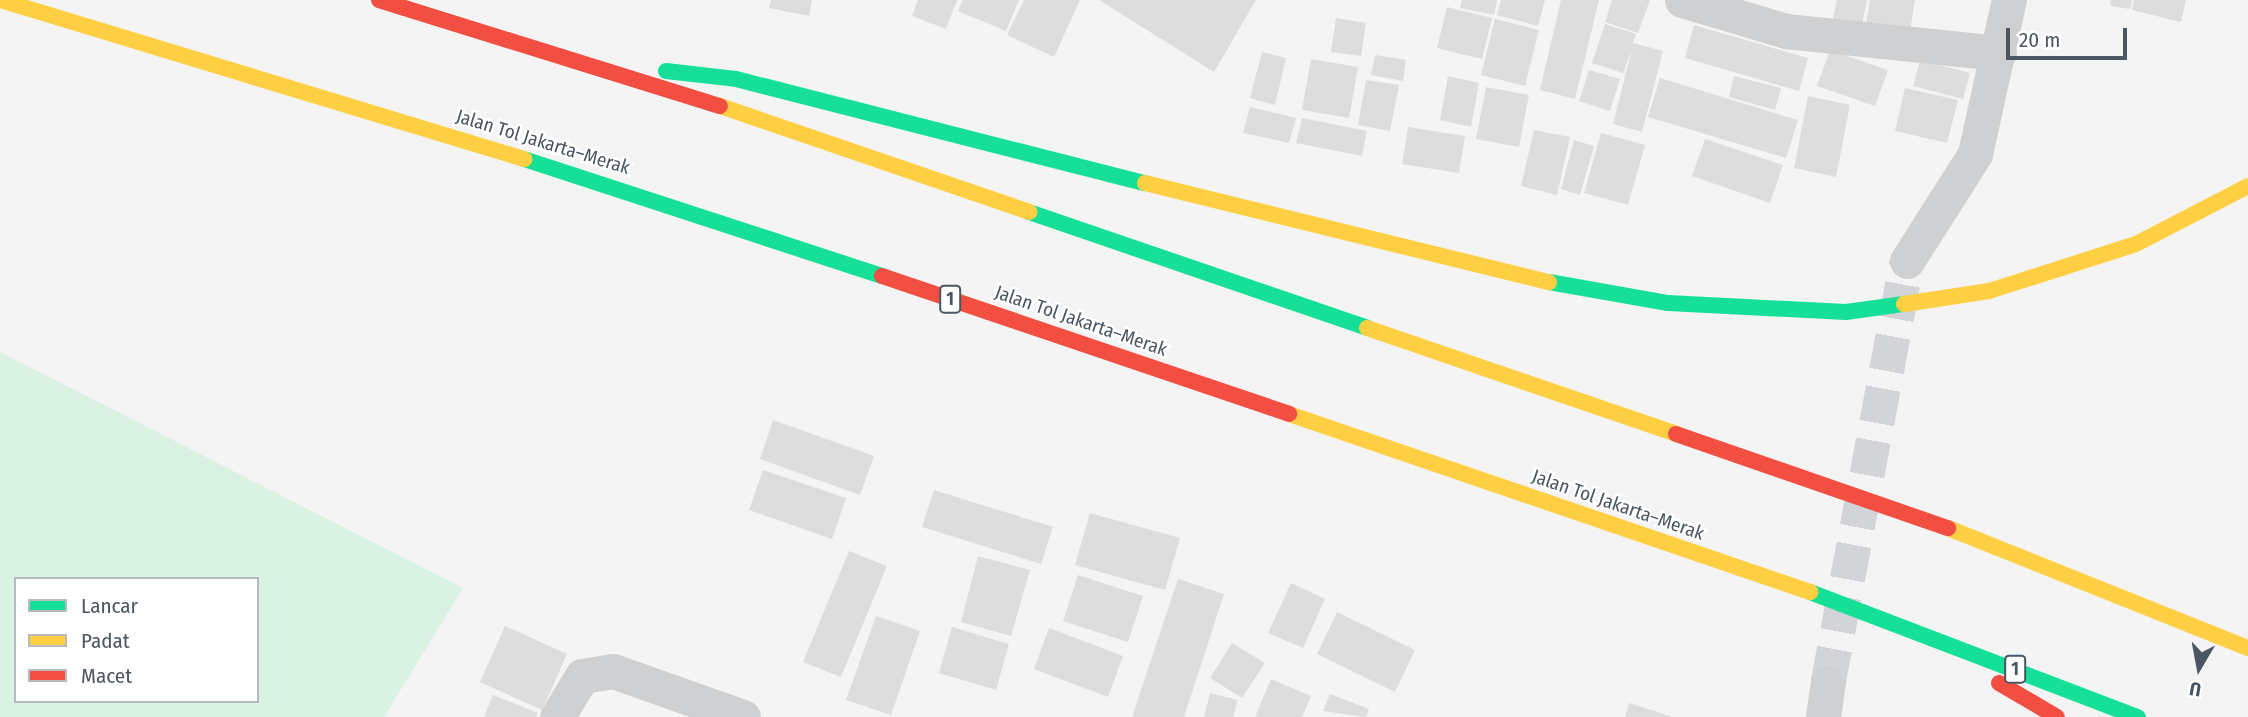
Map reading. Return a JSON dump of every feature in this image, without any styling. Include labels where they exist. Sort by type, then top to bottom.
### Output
[{"type":"highway","name":"Jalan Tol Jakarta–Merak","points":[[0,0],[651,197],[1892,620],[2138,717]]},
{"type":"highway","points":[[379,0],[601,65],[1937,524],[2248,648]]},
{"type":"highway","points":[[601,65],[737,79],[1514,276],[1668,303],[1846,312],[1989,291],[2136,244],[2248,186]]},
{"type":"highway","points":[[1892,620],[2057,717]]},
{"type":"street","points":[[1682,0],[1786,31],[1999,53]]},
{"type":"street","points":[[1907,261],[1975,154],[2009,0]]},
{"type":"street","points":[[558,717],[582,676],[613,671],[743,717]]},
{"type":"street","points":[[1823,717],[1828,683]]},
{"type":"green space","points":[[0,352],[463,588],[384,717],[0,717]]},
{"type":"building","points":[[771,0],[812,0],[809,16],[769,8]]},
{"type":"building","points":[[918,0],[957,0],[946,29],[912,16]]},
{"type":"building","points":[[963,0],[1019,0],[1006,31],[958,11]]},
{"type":"building","points":[[1024,0],[1080,0],[1054,57],[1007,35]]},
{"type":"building","points":[[1099,0],[1256,0],[1214,72]]},
{"type":"building","points":[[1462,0],[1497,0],[1494,15],[1460,8]]},
{"type":"building","points":[[1501,0],[1545,0],[1538,26],[1497,15]]},
{"type":"building","points":[[1561,0],[1599,0],[1575,99],[1540,90]]},
{"type":"building","points":[[1612,0],[1650,0],[1638,33],[1605,22]]},
{"type":"building","points":[[1837,0],[1867,0],[1859,38],[1830,32]]},
{"type":"building","points":[[1870,0],[1915,0],[1909,38],[1865,31]]},
{"type":"building","points":[[2111,0],[2132,0],[2130,9],[2110,6]]},
{"type":"building","points":[[2134,0],[2186,0],[2181,22],[2132,10]]},
{"type":"building","points":[[1447,7],[1492,18],[1482,59],[1437,48]]},
{"type":"building","points":[[1336,18],[1366,23],[1361,56],[1331,52]]},
{"type":"building","points":[[1495,19],[1539,30],[1525,86],[1481,75]]},
{"type":"building","points":[[1605,24],[1636,34],[1633,43],[1663,51],[1642,132],[1613,124],[1632,49],[1623,73],[1592,63]]},
{"type":"building","points":[[1694,25],[1808,58],[1799,91],[1685,58]]},
{"type":"building","points":[[1830,50],[1888,70],[1875,106],[1817,86]]},
{"type":"building","points":[[1262,52],[1286,58],[1275,105],[1250,98]]},
{"type":"building","points":[[1375,55],[1406,60],[1403,81],[1371,75]]},
{"type":"building","points":[[1311,59],[1358,67],[1349,118],[1302,110]]},
{"type":"building","points":[[1920,60],[1970,73],[1963,99],[1913,86]]},
{"type":"building","points":[[1589,70],[1620,79],[1610,111],[1579,101]]},
{"type":"building","points":[[1448,76],[1479,83],[1471,127],[1440,120]]},
{"type":"building","points":[[1734,76],[1781,88],[1775,110],[1729,97]]},
{"type":"building","points":[[1660,78],[1798,120],[1786,158],[1648,117]]},
{"type":"building","points":[[1366,80],[1399,85],[1390,131],[1358,125]]},
{"type":"building","points":[[1486,87],[1529,95],[1519,147],[1476,139]]},
{"type":"building","points":[[1905,88],[1958,100],[1947,143],[1895,131]]},
{"type":"building","points":[[1808,96],[1850,105],[1836,177],[1794,168]]},
{"type":"building","points":[[1250,107],[1296,118],[1289,143],[1243,133]]},
{"type":"building","points":[[1302,118],[1367,131],[1362,156],[1296,143]]},
{"type":"building","points":[[1408,127],[1465,136],[1459,173],[1402,164]]},
{"type":"building","points":[[1534,130],[1570,137],[1557,195],[1521,186]]},
{"type":"building","points":[[1601,133],[1645,145],[1628,205],[1584,193]]},
{"type":"building","points":[[1705,139],[1783,165],[1770,203],[1692,176]]},
{"type":"building","points":[[1574,140],[1594,146],[1580,195],[1561,189]]},
{"type":"building","points":[[773,420],[874,456],[860,495],[760,459]]},
{"type":"building","points":[[763,470],[846,498],[832,539],[749,510]]},
{"type":"building","points":[[934,490],[1053,527],[1041,564],[922,527]]},
{"type":"building","points":[[1090,513],[1180,538],[1165,590],[1075,565]]},
{"type":"building","points":[[849,551],[887,566],[841,677],[803,662]]},
{"type":"building","points":[[978,556],[1030,570],[1011,636],[961,622]]},
{"type":"building","points":[[1078,575],[1143,596],[1128,642],[1063,621]]},
{"type":"building","points":[[1178,579],[1224,594],[1184,717],[1132,717]]},
{"type":"building","points":[[1291,583],[1325,599],[1303,648],[1268,633]]},
{"type":"building","points":[[1337,612],[1415,650],[1395,692],[1317,654]]},
{"type":"building","points":[[876,616],[920,631],[891,715],[846,700]]},
{"type":"building","points":[[505,626],[567,654],[542,710],[480,682]]},
{"type":"building","points":[[952,627],[1009,644],[996,690],[939,673]]},
{"type":"building","points":[[1049,628],[1123,656],[1108,697],[1034,669]]},
{"type":"building","points":[[1232,643],[1265,663],[1242,698],[1210,678]]},
{"type":"building","points":[[1271,679],[1311,696],[1302,717],[1255,717]]},
{"type":"building","points":[[1210,693],[1238,700],[1233,717],[1204,717]]},
{"type":"building","points":[[1330,694],[1369,709],[1366,717],[1323,711]]},
{"type":"building","points":[[493,695],[538,713],[536,717],[484,717]]},
{"type":"building","points":[[1629,703],[1670,716],[1670,717],[1625,717]]},
{"type":"tunnel","points":[[1828,683],[1907,261]]},
{"type":"traffic: fast","points":[[666,71],[736,79],[1145,183]]},
{"type":"traffic: fast","points":[[524,159],[882,276]]},
{"type":"traffic: fast","points":[[1029,212],[1367,328]]},
{"type":"traffic: fast","points":[[1549,282],[1668,303],[1846,312],[1904,304]]},
{"type":"traffic: fast","points":[[1810,592],[2138,717]]},
{"type":"traffic: slow","points":[[0,0],[524,159]]},
{"type":"traffic: slow","points":[[720,106],[1029,212]]},
{"type":"traffic: slow","points":[[1145,183],[1549,282]]},
{"type":"traffic: slow","points":[[1904,304],[1989,291],[2136,244],[2248,186]]},
{"type":"traffic: slow","points":[[1367,328],[1676,434]]},
{"type":"traffic: slow","points":[[1289,414],[1810,592]]},
{"type":"traffic: slow","points":[[1948,528],[2248,648]]},
{"type":"traffic: jam","points":[[379,0],[720,106]]},
{"type":"traffic: jam","points":[[882,276],[1289,414]]},
{"type":"traffic: jam","points":[[1676,434],[1948,528]]},
{"type":"traffic: jam","points":[[1999,683],[2057,717]]}]
